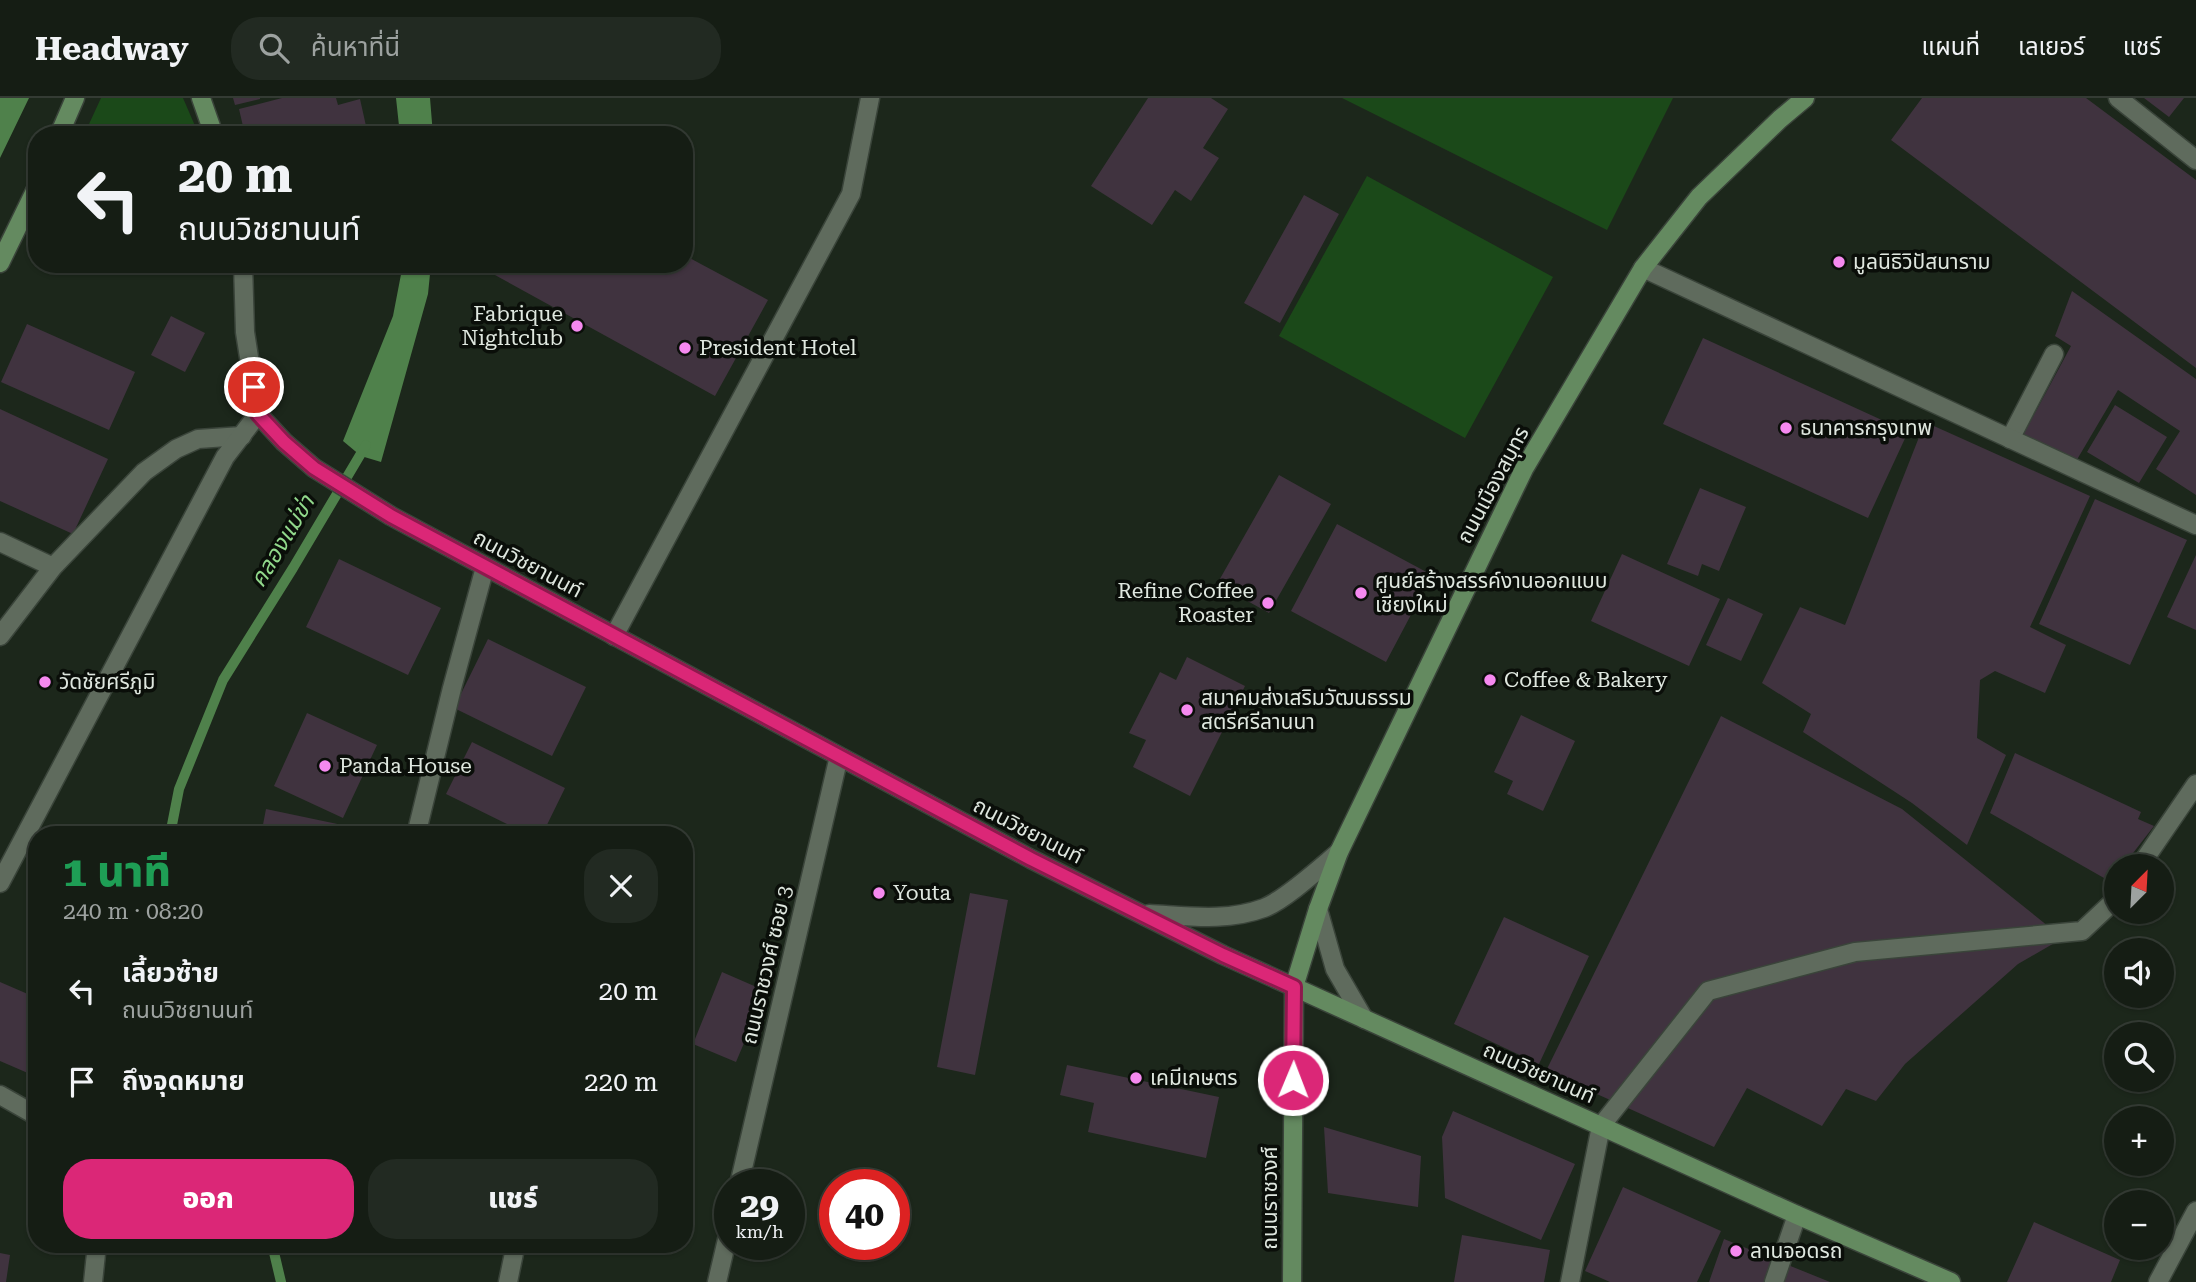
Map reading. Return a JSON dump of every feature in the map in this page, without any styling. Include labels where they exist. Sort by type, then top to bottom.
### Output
[{"type":"street","points":[[63,126],[75,98]]},
{"type":"street","points":[[201,98],[211,126]]},
{"type":"street","points":[[614,636],[851,194],[870,98]]},
{"type":"street","name":"ถนนเมืองสมุทร","points":[[1294,987],[1339,852],[1524,469],[1643,268],[1699,197],[1805,98]]},
{"type":"street","points":[[2118,98],[2196,160]]},
{"type":"street","points":[[0,263],[28,214]]},
{"type":"street","points":[[1643,268],[2196,525]]},
{"type":"street","points":[[30,826],[225,457],[258,414],[245,332],[243,273]]},
{"type":"street","points":[[2010,439],[2054,354]]},
{"type":"street","name":"ถนนวิชยานนท์","points":[[258,414],[284,442],[314,468],[391,516],[984,834],[1139,913],[1364,1020],[1951,1282]]},
{"type":"street","points":[[0,636],[53,567],[144,472],[176,449],[198,439],[242,436]]},
{"type":"street","points":[[0,542],[53,567]]},
{"type":"street","points":[[418,826],[485,567]]},
{"type":"street","name":"ถนนราชวงศ์ ซอย 3","points":[[743,1169],[839,755]]},
{"type":"street","points":[[2148,854],[2196,784]]},
{"type":"street","points":[[0,883],[28,830]]},
{"type":"street","points":[[1139,913],[1223,918],[1266,907],[1295,888],[1339,852]]},
{"type":"street","points":[[1318,909],[1335,969],[1364,1020]]},
{"type":"street","points":[[1570,1282],[1601,1126],[1708,991],[1855,952],[2082,931],[2104,910]]},
{"type":"street","name":"ถนนราชวงศ์","points":[[1292,1282],[1294,987]]},
{"type":"street","points":[[0,1095],[28,1111]]},
{"type":"street","points":[[2158,1282],[2196,1211]]},
{"type":"street","points":[[1774,1282],[1797,1215]]},
{"type":"street","points":[[93,1282],[96,1253]]},
{"type":"street","points":[[508,1282],[514,1253]]},
{"type":"street","points":[[717,1282],[722,1260]]},
{"type":"shaded area","points":[[0,98],[29,98],[0,158]]},
{"type":"shaded area","points":[[101,98],[183,98],[195,126],[88,126]]},
{"type":"shaded area","points":[[396,98],[430,98],[432,126],[399,126]]},
{"type":"shaded area","points":[[1342,98],[1673,98],[1607,230]]},
{"type":"shaded area","points":[[1367,176],[1553,277],[1465,438],[1279,336]]},
{"type":"shaded area","points":[[401,273],[430,273],[428,294],[381,462],[361,456],[343,441],[393,316]]},
{"type":"building","points":[[233,98],[260,98],[260,99],[235,105]]},
{"type":"building","points":[[282,98],[336,98],[338,105],[360,99],[366,126],[243,126],[239,109]]},
{"type":"building","points":[[1148,98],[1211,98],[1228,109],[1203,148],[1219,158],[1191,201],[1175,190],[1152,225],[1091,186]]},
{"type":"building","points":[[1922,98],[2086,98],[2196,180],[2196,368],[1891,140]]},
{"type":"building","points":[[2144,98],[2184,98],[2169,117]]},
{"type":"building","points":[[1304,195],[1339,214],[1280,323],[1244,303]]},
{"type":"building","name":"President Hotel","points":[[693,260],[768,300],[715,396],[491,273],[693,273]]},
{"type":"building","points":[[2072,291],[2196,379],[2196,495],[2156,469],[2180,431],[2118,390],[2075,463],[2022,437],[2071,346],[2055,336]]},
{"type":"building","points":[[171,316],[205,333],[185,372],[151,355]]},
{"type":"building","points":[[27,324],[135,372],[109,430],[1,382]]},
{"type":"building","name":"ธนาคารกรุงเทพ","points":[[1703,338],[1908,432],[1868,518],[1663,424]]},
{"type":"building","points":[[2115,405],[2167,437],[2139,483],[2087,452]]},
{"type":"building","points":[[0,409],[108,459],[73,534],[0,501]]},
{"type":"building","points":[[1925,422],[2090,496],[2030,627],[2066,645],[2045,693],[1995,671],[1980,680],[1977,738],[2006,755],[1967,845],[1912,803],[1803,732],[1811,714],[1762,683],[1800,607],[1845,625]]},
{"type":"building","points":[[1279,475],[1331,504],[1269,613],[1217,584]]},
{"type":"building","points":[[1700,488],[1746,507],[1719,571],[1702,564],[1698,576],[1667,564]]},
{"type":"building","points":[[2095,499],[2187,540],[2130,665],[2039,624]]},
{"type":"building","name":"ศูนย์สร้างสรรค์งานออกแบบ เชียงใหม่","points":[[1337,524],[1432,575],[1386,662],[1291,611]]},
{"type":"building","points":[[1622,554],[1720,599],[1689,666],[1591,621]]},
{"type":"building","points":[[2196,555],[2196,630],[2167,617]]},
{"type":"building","points":[[339,559],[441,608],[408,675],[306,627]]},
{"type":"building","points":[[1728,598],[1763,614],[1741,661],[1706,645]]},
{"type":"building","points":[[488,639],[586,687],[552,756],[454,708]]},
{"type":"building","name":"สมาคมส่งเสริมวัฒนธรรม สตรีศรีลานนา","points":[[1187,657],[1245,686],[1190,796],[1133,767],[1146,740],[1129,733],[1160,672],[1176,680]]},
{"type":"building","name":"Panda House","points":[[307,713],[377,745],[343,818],[274,786]]},
{"type":"building","points":[[1521,715],[1575,741],[1543,811],[1507,794],[1513,781],[1494,772]]},
{"type":"building","points":[[1721,716],[1902,809],[2063,938],[2018,964],[1905,1064],[1876,1101],[1846,1089],[1822,1126],[1747,1088],[1714,1147],[1546,1071]]},
{"type":"building","points":[[472,742],[565,788],[546,826],[511,826],[446,794]]},
{"type":"building","points":[[2015,753],[2141,812],[2138,819],[2154,826],[2132,854],[2104,854],[2104,878],[1990,813]]},
{"type":"building","points":[[266,809],[347,826],[263,826]]},
{"type":"building","points":[[970,893],[1008,900],[975,1075],[937,1067]]},
{"type":"building","points":[[1504,917],[1589,956],[1539,1064],[1454,1024]]},
{"type":"building","points":[[722,972],[766,991],[736,1062],[693,1044]]},
{"type":"building","points":[[0,982],[28,994],[28,1073],[0,1061]]},
{"type":"building","points":[[1067,1065],[1219,1097],[1206,1158],[1088,1132],[1094,1103],[1060,1095]]},
{"type":"building","points":[[1453,1111],[1575,1164],[1541,1240],[1445,1198],[1442,1137]]},
{"type":"building","points":[[1324,1127],[1421,1156],[1418,1207],[1328,1193]]},
{"type":"building","points":[[1623,1187],[1721,1231],[1697,1282],[1610,1282],[1585,1271]]},
{"type":"building","points":[[2034,1222],[2104,1253],[2104,1260],[2120,1260],[2111,1282],[2007,1282]]},
{"type":"building","points":[[1462,1235],[1550,1250],[1544,1282],[1454,1282]]},
{"type":"building","name":"ลานจอดรถ","points":[[1724,1239],[1830,1282],[1709,1282]]},
{"type":"building","points":[[0,1253],[10,1255],[6,1282],[0,1282]]},
{"type":"waterway","name":"คลองแม่ข่า","points":[[172,826],[179,789],[223,680],[366,445]]},
{"type":"waterway","name":"คลองแม่ข่า","points":[[274,1253],[281,1282]]},
{"type":"place","name":"มูลนิธิวิปัสนาราม","points":[[1839,262]]},
{"type":"place","name":"Fabrique Nightclub","points":[[577,326]]},
{"type":"place","name":"President Hotel","points":[[685,348]]},
{"type":"place","name":"ธนาคารกรุงเทพ","points":[[1786,428]]},
{"type":"place","name":"ศูนย์สร้างสรรค์งานออกแบบ เชียงใหม่","points":[[1361,593]]},
{"type":"place","name":"Refine Coffee Roaster","points":[[1268,603]]},
{"type":"place","name":"Coffee & Bakery","points":[[1490,680]]},
{"type":"place","name":"วัดชัยศรีภูมิ","points":[[45,682]]},
{"type":"place","name":"สมาคมส่งเสริมวัฒนธรรม สตรีศรีลานนา","points":[[1187,710]]},
{"type":"place","name":"Panda House","points":[[325,766]]},
{"type":"place","name":"Youta","points":[[879,893]]},
{"type":"place","name":"เคมีเกษตร","points":[[1136,1078]]},
{"type":"place","name":"ลานจอดรถ","points":[[1736,1251]]},
{"type":"route","points":[[254,387],[258,414],[284,442],[314,468],[391,516],[1031,859],[1223,955],[1294,987],[1293,1080]]}]
